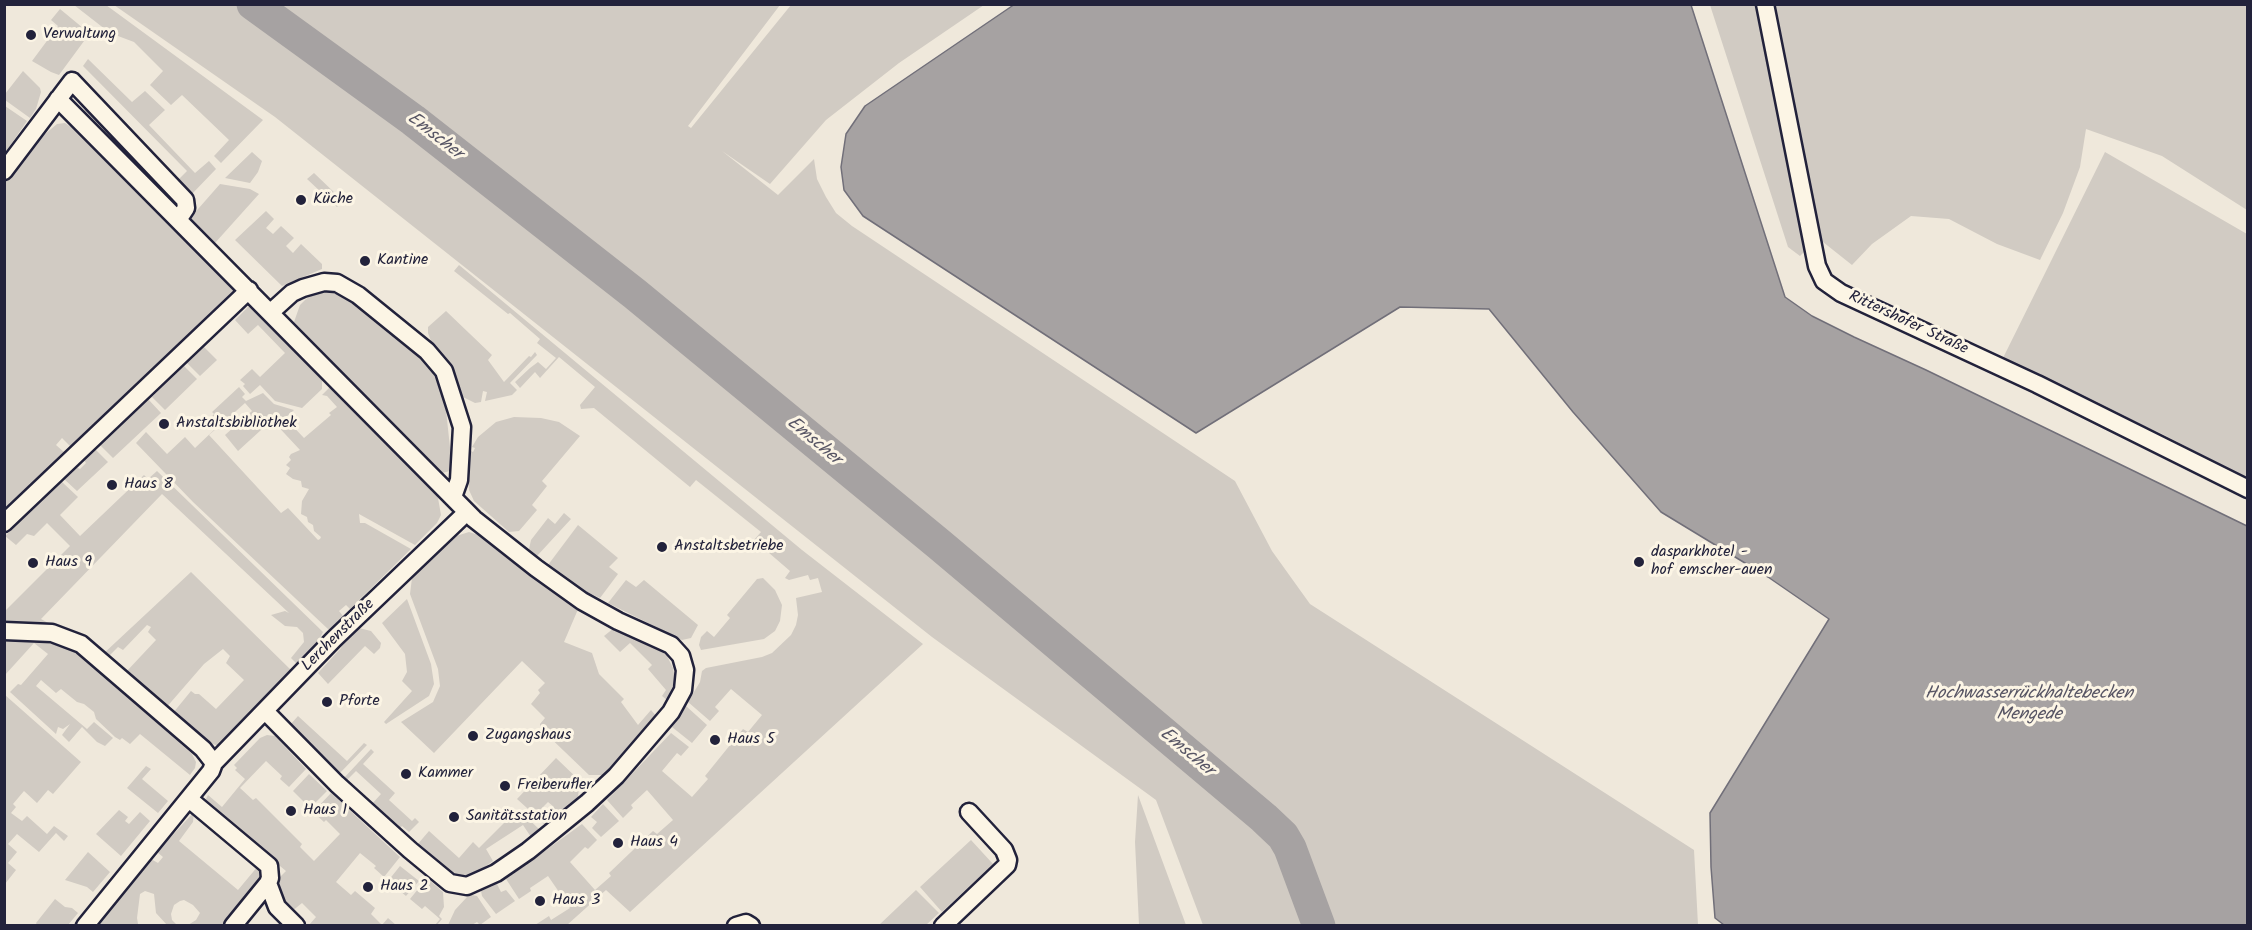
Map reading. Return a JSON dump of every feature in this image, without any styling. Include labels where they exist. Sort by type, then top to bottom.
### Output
[{"type":"street","name":"Rittershofer Straße","points":[[1764,4],[1817,266],[1824,281],[1841,294],[2037,384],[2247,489]]},
{"type":"street","points":[[4,171],[58,99],[272,312],[467,512],[536,568],[582,601],[626,625],[671,645],[681,656],[686,670],[685,683],[680,697],[663,723],[616,776],[550,834],[501,870],[467,886],[455,885],[446,880],[417,856],[344,791],[265,711]]},
{"type":"street","points":[[272,312],[291,293],[324,282],[337,283],[358,295],[427,351],[444,371],[462,427],[459,480],[453,497]]},
{"type":"street","points":[[4,522],[249,290]]},
{"type":"street","name":"Lerchenstraße","points":[[85,926],[189,799],[211,771],[214,763],[334,639],[467,512]]},
{"type":"street","points":[[4,631],[52,633],[81,644],[203,748],[214,763]]},
{"type":"street","points":[[189,799],[265,862],[270,873],[268,884],[232,926]]},
{"type":"street","points":[[943,926],[1007,865],[1008,860],[1004,850],[969,812]]},
{"type":"street","points":[[268,884],[277,907],[296,926]]},
{"type":"street","points":[[736,926],[746,923],[751,926]]},
{"type":"shaded area","points":[[74,5],[106,5],[263,120],[221,163],[214,156],[229,140],[182,95],[171,105],[150,85],[163,71],[134,42],[110,33]]},
{"type":"shaded area","points":[[114,5],[780,5],[688,126],[691,128],[791,5],[984,5],[899,63],[826,120],[770,184],[722,151],[778,195],[814,159],[817,179],[826,197],[836,213],[852,226],[1235,481],[1272,551],[1310,604],[1694,850],[1698,925],[1203,925],[1156,800],[932,637],[275,117]]},
{"type":"shaded area","points":[[1710,5],[2247,5],[2247,210],[2162,156],[2086,129],[2080,167],[2063,213],[2040,260],[1997,244],[1949,219],[1911,216],[1872,244],[1852,265],[1823,242],[1811,245],[1800,256],[1788,247]]},
{"type":"shaded area","points":[[60,9],[83,28],[87,37],[59,75],[32,61],[58,26],[51,20]]},
{"type":"shaded area","points":[[88,59],[132,102],[145,91],[165,110],[149,125],[195,173],[209,161],[216,169],[191,195],[178,180],[187,171],[83,66]]},
{"type":"shaded area","points":[[23,71],[40,88],[41,92],[36,109],[30,118],[5,100],[5,94]]},
{"type":"shaded area","points":[[4,106],[27,121],[5,153]]},
{"type":"shaded area","points":[[85,109],[177,203],[173,203],[83,113]]},
{"type":"shaded area","points":[[65,123],[80,133],[236,292],[71,447],[62,438],[56,445],[65,453],[5,511],[5,182],[32,145],[57,124]]},
{"type":"shaded area","points":[[252,152],[262,161],[250,183],[225,178]]},
{"type":"shaded area","points":[[2105,152],[2247,234],[2247,478],[2162,434],[2002,360]]},
{"type":"shaded area","points":[[314,173],[338,196],[350,193],[337,207],[307,179]]},
{"type":"shaded area","points":[[220,184],[250,189],[259,194],[215,243],[192,222],[191,217]]},
{"type":"shaded area","points":[[266,211],[274,219],[266,228],[273,234],[281,226],[294,238],[286,246],[293,253],[301,244],[322,264],[322,269],[282,286],[235,240]]},
{"type":"shaded area","points":[[459,265],[802,550],[923,644],[630,912],[606,890],[567,925],[535,925],[549,916],[551,920],[570,908],[548,876],[519,899],[506,879],[582,824],[597,840],[588,849],[585,847],[570,862],[595,890],[611,876],[609,873],[653,831],[657,834],[673,820],[647,790],[631,805],[633,808],[623,818],[607,800],[671,733],[689,747],[681,756],[677,753],[662,771],[692,797],[708,779],[705,776],[743,729],[748,732],[762,715],[731,689],[715,707],[719,711],[710,721],[688,702],[700,682],[702,671],[706,668],[772,653],[791,635],[796,625],[798,615],[796,598],[822,592],[818,578],[810,580],[808,575],[789,580],[785,578],[790,571],[754,540],[761,532],[696,480],[690,487],[594,408],[581,409],[580,405],[595,387],[559,357],[540,378],[535,372],[520,388],[515,382],[530,368],[538,362],[546,369],[556,358],[537,343],[540,339],[510,313],[508,314],[454,271]]},
{"type":"shaded area","points":[[326,290],[344,295],[418,354],[431,368],[445,401],[452,466],[450,471],[442,473],[438,470],[294,322],[300,305],[306,299],[317,292]]},
{"type":"shaded area","points":[[248,307],[252,307],[322,378],[322,389],[302,408],[275,401],[260,385],[250,394],[243,386],[245,384],[240,380],[252,369],[260,377],[285,353],[258,325],[248,334],[235,320]]},
{"type":"shaded area","points":[[446,311],[492,355],[488,360],[504,382],[535,352],[537,355],[510,383],[517,390],[512,395],[485,401],[487,392],[483,391],[481,402],[475,403],[461,396],[452,369],[431,341],[428,333],[428,327]]},
{"type":"shaded area","points":[[204,347],[217,360],[200,376],[187,363]]},
{"type":"shaded area","points":[[184,366],[197,379],[165,410],[152,397]]},
{"type":"shaded area","points":[[331,386],[383,441],[390,443],[396,455],[402,458],[401,460],[406,460],[432,489],[438,498],[441,515],[437,523],[415,545],[359,514],[360,523],[365,523],[411,549],[350,609],[346,605],[339,611],[343,616],[329,630],[193,502],[136,443],[146,432],[167,454],[185,437],[195,448],[215,429],[208,421],[214,414],[212,412],[239,387],[245,394],[242,397],[246,401],[263,393],[274,404],[294,410],[285,418],[304,438],[337,407],[327,396],[322,395]],"holes":[[[245,403],[252,411],[225,435],[238,451],[272,420],[300,450],[289,457],[291,460],[286,465],[290,468],[286,474],[301,481],[302,487],[309,489],[302,501],[301,514],[307,517],[314,531],[321,537],[320,539],[318,540],[288,508],[281,513],[209,435]]]},
{"type":"shaded area","points":[[148,399],[161,413],[113,458],[100,445]]},
{"type":"shaded area","points":[[514,417],[541,418],[559,422],[580,436],[542,481],[547,486],[532,505],[537,510],[519,531],[509,532],[474,501],[469,490],[468,466],[471,451],[473,452],[475,448],[472,447],[478,437],[496,422]]},
{"type":"shaded area","points":[[93,450],[96,450],[108,462],[77,491],[64,479],[76,467],[80,469],[86,463],[84,460]]},
{"type":"shaded area","points":[[157,471],[323,632],[319,640],[297,664],[291,658],[304,642],[303,633],[297,627],[285,626],[271,615],[285,611],[289,613],[162,494],[41,619],[52,625],[5,625],[4,612],[70,546],[47,523],[34,536],[27,534],[16,545],[5,536],[61,481],[78,497],[60,515],[80,536],[144,475],[148,479]]},
{"type":"shaded area","points":[[564,513],[571,519],[537,556],[529,549],[531,540],[548,518],[555,524]]},
{"type":"shaded area","points":[[578,525],[618,558],[609,567],[618,574],[600,598],[585,591],[548,565]]},
{"type":"shaded area","points":[[469,532],[482,536],[579,607],[564,642],[592,653],[599,674],[624,699],[621,702],[638,725],[651,710],[657,717],[607,775],[589,775],[540,728],[545,718],[531,704],[540,693],[538,690],[545,683],[522,661],[434,753],[401,722],[433,702],[440,686],[438,669],[410,594],[412,578],[433,557],[431,555],[453,537]]},
{"type":"shaded area","points":[[191,572],[291,670],[220,746],[208,743],[173,713],[191,691],[199,694],[216,709],[244,680],[226,663],[230,656],[223,649],[204,664],[165,709],[126,672],[156,640],[148,632],[151,627],[147,625],[123,650],[118,647],[107,658],[102,655]]},
{"type":"shaded area","points":[[763,578],[775,590],[782,605],[780,621],[775,631],[764,639],[701,650],[699,645],[701,637],[707,631],[714,637],[730,618],[727,615],[757,579]]},
{"type":"shaded area","points":[[626,580],[636,587],[644,580],[698,625],[691,638],[682,640],[608,603]]},
{"type":"shaded area","points":[[407,599],[431,664],[434,684],[429,696],[386,724],[384,722],[412,691],[402,681],[407,672],[405,654],[382,623]]},
{"type":"shaded area","points":[[359,628],[371,631],[381,643],[380,648],[374,654],[365,646],[328,684],[318,673]]},
{"type":"shaded area","points":[[614,628],[655,646],[667,656],[673,668],[675,680],[667,700],[662,696],[666,690],[648,669],[652,665],[630,643],[620,652],[604,636]]},
{"type":"shaded area","points":[[5,639],[58,644],[81,655],[192,754],[196,762],[195,768],[190,775],[140,734],[130,744],[122,738],[120,740],[96,719],[94,712],[84,704],[77,702],[61,689],[56,693],[41,680],[36,686],[87,729],[94,722],[113,738],[105,746],[97,742],[82,727],[69,742],[62,735],[70,724],[63,729],[58,727],[56,734],[10,692],[18,684],[21,685],[48,654],[34,643],[5,675]]},
{"type":"shaded area","points":[[5,695],[81,762],[53,794],[48,790],[37,803],[24,791],[13,804],[16,807],[11,813],[22,821],[27,816],[47,834],[54,826],[68,836],[64,841],[56,833],[39,852],[17,834],[8,844],[17,852],[8,863],[16,870],[5,884]]},
{"type":"shaded area","points":[[686,706],[707,725],[692,743],[672,727]]},
{"type":"shaded area","points":[[298,716],[347,761],[364,743],[367,745],[339,774],[290,725]]},
{"type":"shaded area","points":[[267,735],[275,736],[306,769],[289,787],[280,779],[282,776],[266,761],[240,788],[253,800],[256,798],[302,844],[300,847],[314,861],[340,834],[326,820],[324,822],[313,812],[331,793],[400,857],[384,877],[374,868],[376,866],[360,853],[336,882],[351,895],[355,891],[375,908],[371,914],[382,925],[309,925],[316,917],[302,903],[291,912],[286,908],[278,879],[286,871],[204,803],[208,795],[222,807],[245,779],[235,770],[237,768],[234,765],[260,738]]},
{"type":"shaded area","points":[[371,749],[374,752],[363,764],[395,793],[389,800],[412,821],[415,818],[419,822],[409,832],[402,826],[398,830],[371,805],[381,794],[356,771],[346,781],[343,779]]},
{"type":"shaded area","points":[[556,758],[579,780],[578,801],[546,826],[541,821],[554,807],[548,802],[537,813],[537,817],[517,799]]},
{"type":"shaded area","points":[[146,766],[151,769],[142,779],[168,801],[158,813],[127,788]]},
{"type":"shaded area","points":[[309,774],[327,791],[310,808],[293,791]]},
{"type":"shaded area","points":[[1138,795],[1186,925],[1139,925],[1135,842]]},
{"type":"shaded area","points":[[603,804],[619,821],[601,837],[592,828],[597,822],[591,817]]},
{"type":"shaded area","points":[[518,809],[541,831],[531,837],[523,825],[486,849],[493,861],[472,876],[456,876],[417,845],[429,831],[459,858],[473,842],[479,848]]},
{"type":"shaded area","points":[[119,810],[128,817],[125,821],[129,824],[140,812],[150,821],[121,856],[96,834]]},
{"type":"shaded area","points":[[194,812],[193,822],[179,841],[185,846],[238,890],[258,866],[260,867],[261,876],[242,902],[222,925],[188,925],[196,920],[200,913],[193,905],[184,900],[180,901],[174,905],[171,914],[172,920],[177,925],[167,925],[156,913],[154,894],[145,891],[140,894],[137,918],[138,924],[142,925],[98,926],[151,859],[158,863],[163,857],[157,852]]},
{"type":"shaded area","points":[[971,840],[993,864],[942,912],[920,887]]},
{"type":"shaded area","points":[[88,852],[110,872],[93,892],[87,887],[65,880]]},
{"type":"shaded area","points":[[400,866],[419,881],[406,896],[388,881]]},
{"type":"shaded area","points":[[427,878],[443,892],[444,907],[439,916],[442,919],[437,925],[435,925],[440,919],[425,906],[422,909],[410,899]]},
{"type":"shaded area","points":[[497,884],[501,892],[506,890],[515,901],[496,914],[482,896],[481,891]]},
{"type":"shaded area","points":[[916,890],[939,913],[926,925],[879,925]]},
{"type":"shaded area","points":[[477,896],[491,917],[480,925],[477,922],[472,925],[448,925],[455,910],[467,897]]},
{"type":"shaded area","points":[[55,899],[78,913],[68,925],[37,925],[36,923]]},
{"type":"shaded area","points":[[388,918],[396,925],[382,925]]},
{"type":"water","name":"Hochwasserrückhaltebecken Mengede","points":[[1015,4],[1691,5],[1785,297],[1812,316],[1854,337],[2247,526],[2247,925],[1724,925],[1715,918],[1710,813],[1829,619],[1768,577],[1661,512],[1573,412],[1489,309],[1400,307],[1196,433],[863,216],[844,190],[841,167],[846,134],[865,106]]},
{"type":"waterway","name":"Emscher","points":[[253,4],[413,120],[635,294],[940,545],[1264,818],[1283,836],[1290,848],[1319,926]]},
{"type":"place","name":"Verwaltung","points":[[31,35]]},
{"type":"place","name":"Küche","points":[[301,200]]},
{"type":"place","name":"Kantine","points":[[365,261]]},
{"type":"place","name":"Anstaltsbibliothek","points":[[164,424]]},
{"type":"place","name":"Haus 8","points":[[112,485]]},
{"type":"place","name":"Anstaltsbetriebe","points":[[662,547]]},
{"type":"place","name":"dasparkhotel - hof emscher-auen","points":[[1639,562]]},
{"type":"place","name":"Haus 9","points":[[33,563]]},
{"type":"place","name":"Pforte","points":[[327,702]]},
{"type":"place","name":"Zugangshaus","points":[[473,736]]},
{"type":"place","name":"Haus 5","points":[[715,740]]},
{"type":"place","name":"Kammer","points":[[406,774]]},
{"type":"place","name":"Freiberufler","points":[[505,786]]},
{"type":"place","name":"Haus 1","points":[[291,811]]},
{"type":"place","name":"Sanitätsstation","points":[[454,817]]},
{"type":"place","name":"Haus 4","points":[[618,843]]},
{"type":"place","name":"Haus 2","points":[[368,887]]},
{"type":"place","name":"Haus 3","points":[[540,901]]}]
